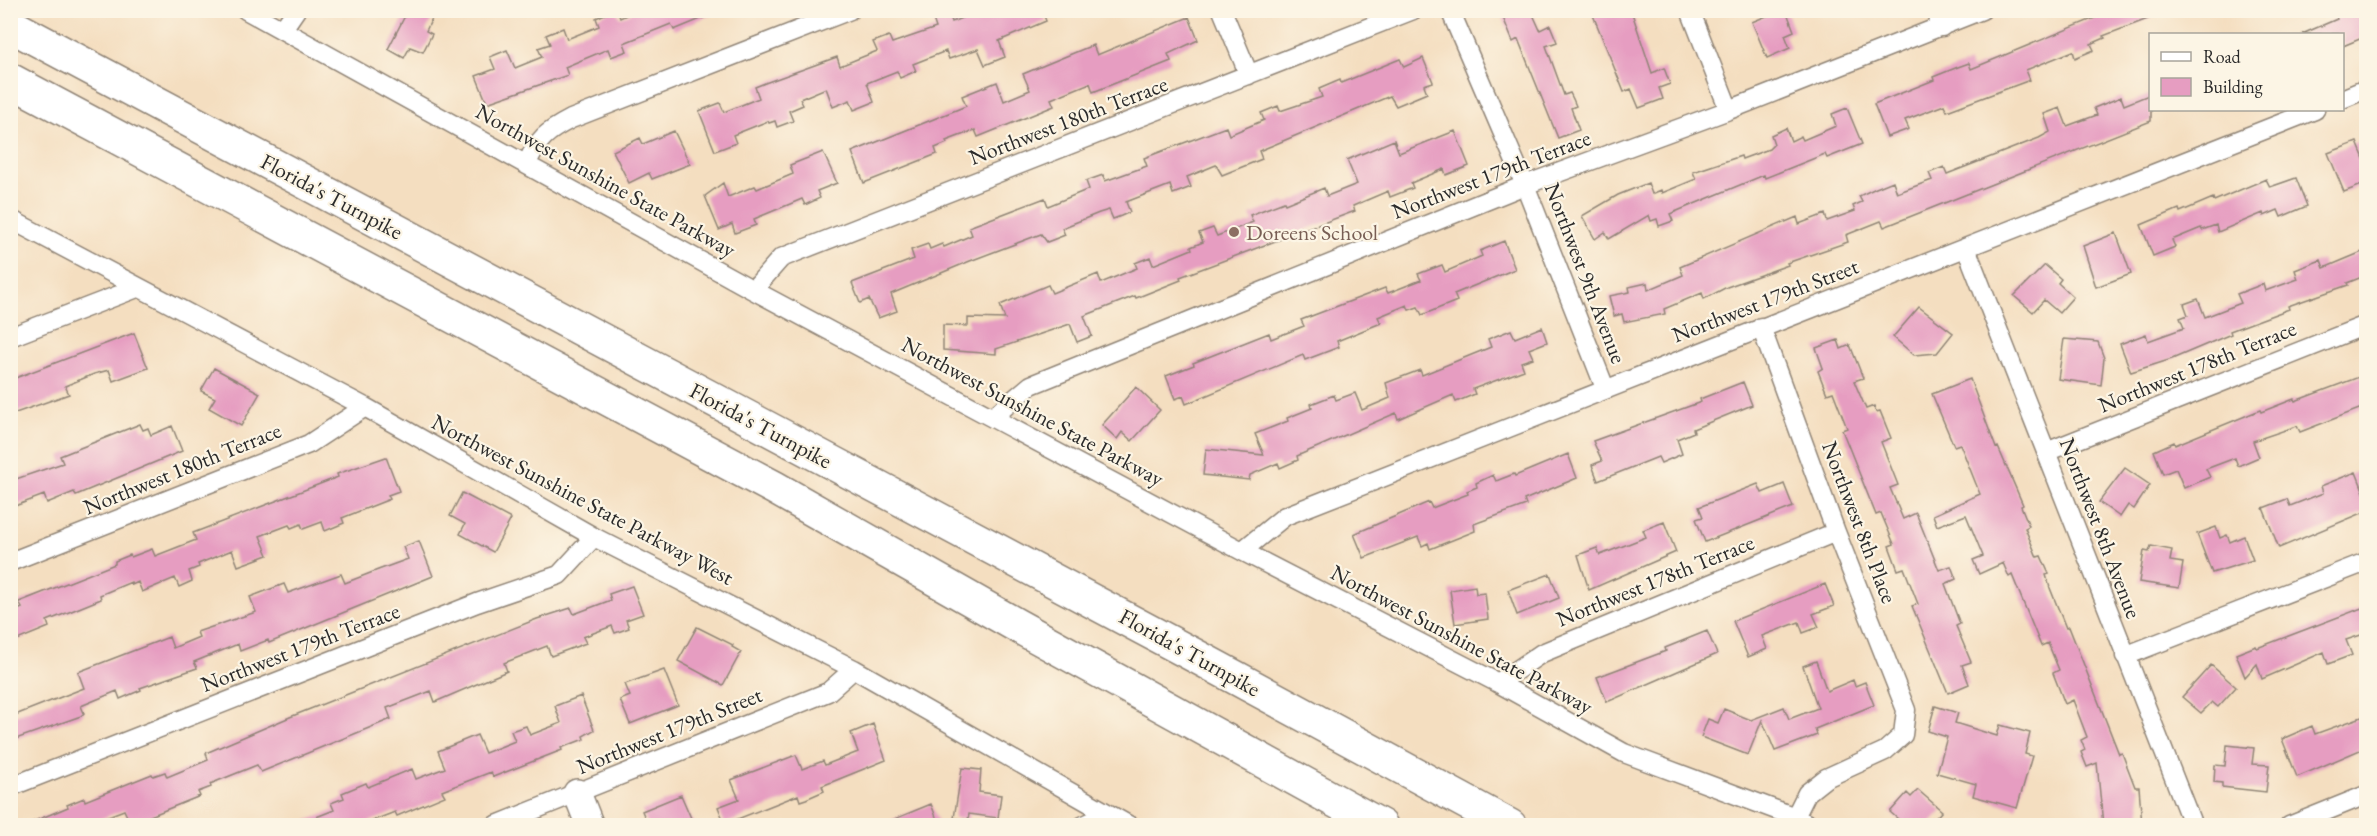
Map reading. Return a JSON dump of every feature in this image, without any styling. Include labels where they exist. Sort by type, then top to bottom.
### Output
[{"type":"highway","name":"Florida's Turnpike","points":[[10,25],[818,456],[1108,607],[1510,825]]},
{"type":"highway","points":[[10,80],[775,489],[1026,631],[1381,825]]},
{"type":"street","name":"Northwest Sunshine State Parkway","points":[[246,10],[753,290],[994,416],[1242,551],[1498,682],[1624,753],[1803,821]]},
{"type":"street","points":[[283,29],[296,10]]},
{"type":"street","points":[[527,164],[537,141],[550,130],[572,118],[850,10]]},
{"type":"street","points":[[1222,10],[1249,75]]},
{"type":"street","name":"Northwest 180th Terrace","points":[[753,290],[781,258],[1413,10]]},
{"type":"street","name":"Northwest 9th Avenue","points":[[1450,10],[1525,185],[1605,388]]},
{"type":"street","points":[[1690,10],[1730,110]]},
{"type":"street","name":"Northwest 179th Terrace","points":[[994,416],[1031,385],[1525,185],[1730,110],[1938,19],[1982,10]]},
{"type":"street","points":[[2344,99],[2367,89]]},
{"type":"street","name":"Northwest 179th Street","points":[[1242,551],[1285,516],[2312,111]]},
{"type":"street","name":"Northwest Sunshine State Parkway West","points":[[10,219],[365,407],[594,537],[854,669],[1130,825]]},
{"type":"street","name":"Northwest 8th Avenue","points":[[1966,248],[2193,825]]},
{"type":"street","points":[[10,337],[137,288]]},
{"type":"street","name":"Northwest 178th Terrace","points":[[2046,452],[2367,325]]},
{"type":"street","name":"Northwest 8th Place","points":[[1761,327],[1836,532],[1906,710],[1903,735],[1885,751],[1826,778],[1807,793],[1803,821]]},
{"type":"street","name":"Northwest 180th Terrace","points":[[10,562],[309,444],[365,407]]},
{"type":"street","name":"Northwest 178th Terrace","points":[[1498,682],[1542,652],[1836,532]]},
{"type":"street","name":"Northwest 179th Terrace","points":[[10,787],[477,603],[559,575],[594,537]]},
{"type":"street","points":[[2126,656],[2367,562]]},
{"type":"street","name":"Northwest 179th Street","points":[[494,825],[828,692],[854,669]]},
{"type":"street","points":[[577,793],[590,825]]},
{"type":"street","points":[[2289,825],[2328,818],[2367,795]]},
{"type":"street","points":[[1082,825],[1108,814]]},
{"type":"building","points":[[408,10],[436,10],[426,31],[432,34],[423,52],[410,47],[404,58],[388,49]]},
{"type":"building","points":[[617,10],[620,18],[637,10],[720,11],[674,30],[671,24],[624,43],[627,51],[611,57],[608,49],[565,67],[568,75],[487,103],[476,76],[495,69],[490,57],[507,50],[515,68],[542,57],[538,48],[550,44],[546,35],[563,28],[567,39],[599,26],[596,18]]},
{"type":"building","points":[[981,10],[1042,10],[1046,21],[999,41],[1005,57],[985,65],[978,49],[949,59],[946,51],[913,64],[916,71],[900,78],[897,71],[867,83],[874,102],[854,110],[850,100],[833,107],[826,88],[800,99],[803,105],[789,111],[793,121],[777,127],[775,121],[769,123],[768,121],[733,135],[736,143],[715,151],[699,111],[720,103],[724,112],[759,98],[755,87],[765,83],[837,57],[840,66],[877,51],[873,42],[889,36],[892,43],[936,28],[933,19],[949,13],[952,22]]},
{"type":"building","points":[[1500,10],[1531,10],[1540,30],[1550,25],[1557,42],[1546,46],[1564,95],[1570,93],[1576,106],[1571,108],[1579,130],[1558,138],[1518,39],[1513,42]]},
{"type":"building","points":[[1591,10],[1631,10],[1652,73],[1664,68],[1670,84],[1659,88],[1663,99],[1639,108],[1631,89],[1624,92]]},
{"type":"building","points":[[1786,10],[1794,31],[1785,35],[1790,48],[1767,58],[1752,22]]},
{"type":"building","points":[[2114,10],[2166,12],[2103,36],[2105,38],[2091,44],[2094,50],[2075,58],[2073,51],[2026,70],[2030,80],[1947,111],[1944,105],[1905,120],[1909,129],[1887,137],[1874,104],[1934,80],[1933,77],[1958,67],[1969,63],[1971,69]]},
{"type":"building","points":[[2333,10],[2367,10],[2367,36],[2344,46],[2344,33],[2304,33],[2337,19]]},
{"type":"building","points":[[1189,17],[1198,40],[1168,54],[1171,61],[1093,92],[1090,83],[1051,99],[1054,106],[978,137],[975,130],[946,141],[947,143],[935,148],[937,154],[864,183],[852,152],[966,106],[962,96],[997,82],[1004,101],[1030,90],[1023,74],[1093,45],[1097,55]]},
{"type":"building","points":[[1423,58],[1433,82],[1424,85],[1427,93],[1396,106],[1390,96],[1259,151],[1262,159],[1222,175],[1216,165],[1187,177],[1191,187],[1173,194],[1170,185],[1126,202],[1130,212],[1121,216],[1113,219],[1109,210],[1062,228],[1065,235],[1047,242],[1041,234],[970,261],[891,294],[897,311],[878,318],[869,299],[860,303],[852,283],[914,259],[911,250],[928,244],[930,249],[942,244],[944,247],[972,235],[969,227],[1045,198],[1048,206],[1089,189],[1086,181],[1103,175],[1105,181],[1147,166],[1144,158],[1226,127],[1229,135],[1264,120],[1261,113],[1278,106],[1280,111],[1322,97],[1319,89],[1340,80],[1341,83],[1400,59],[1404,67]]},
{"type":"building","points":[[2149,95],[2151,121],[1884,227],[1881,221],[1846,235],[1848,242],[1787,263],[1788,265],[1727,287],[1704,299],[1702,293],[1664,309],[1665,314],[1624,322],[1622,314],[1614,316],[1609,296],[1630,292],[1629,287],[1647,283],[1648,290],[1683,275],[1680,267],[1797,217],[1799,224],[1825,214],[1827,221],[1855,211],[1853,206],[1862,202],[1859,196],[1893,181],[1897,193],[1932,180],[1929,173],[1944,167],[1947,174],[2039,138],[2050,132],[2044,114],[2060,108],[2067,126],[2097,115],[2094,108],[2121,97],[2124,105]]},
{"type":"building","points":[[1847,108],[1862,144],[1827,158],[1825,154],[1765,178],[1764,175],[1670,214],[1673,221],[1659,226],[1657,219],[1651,221],[1649,215],[1609,239],[1605,232],[1595,239],[1582,216],[1618,195],[1648,183],[1652,194],[1661,190],[1662,193],[1696,179],[1693,172],[1769,149],[1774,144],[1771,135],[1786,128],[1791,141],[1801,136],[1803,140],[1836,126],[1832,114]]},
{"type":"building","points":[[674,131],[690,164],[652,179],[649,173],[629,183],[613,151],[640,138],[643,144]]},
{"type":"building","points":[[1455,131],[1469,166],[1446,175],[1444,169],[1411,183],[1413,188],[1390,197],[1388,191],[1353,206],[1355,211],[1180,277],[1181,280],[1136,298],[1135,296],[1084,316],[1092,336],[1077,342],[1070,324],[996,349],[996,354],[943,350],[943,325],[968,326],[968,318],[1005,319],[1000,305],[1048,285],[1052,293],[1098,274],[1101,283],[1137,268],[1135,263],[1150,257],[1153,265],[1203,242],[1199,233],[1213,228],[1217,236],[1253,222],[1250,215],[1284,202],[1285,204],[1324,188],[1327,196],[1357,184],[1347,160],[1394,140],[1399,153]]},
{"type":"building","points":[[2357,142],[2367,166],[2367,183],[2344,192],[2328,153]]},
{"type":"building","points":[[823,152],[837,183],[817,191],[820,198],[805,205],[802,199],[754,219],[756,225],[735,233],[732,224],[719,230],[705,196],[723,183],[728,197],[755,186],[757,189],[793,174],[790,165]]},
{"type":"building","points":[[2296,178],[2307,206],[2281,217],[2278,210],[2264,216],[2263,213],[2218,232],[2216,225],[2202,230],[2201,228],[2172,240],[2175,247],[2153,256],[2141,225],[2179,209],[2180,212],[2213,198],[2214,201],[2266,179],[2270,187]]},
{"type":"building","points":[[2116,233],[2131,274],[2096,287],[2083,246]]},
{"type":"building","points":[[1504,241],[1515,269],[1454,294],[1457,301],[1422,315],[1418,307],[1409,310],[1407,305],[1378,317],[1381,323],[1337,341],[1339,347],[1305,360],[1303,355],[1186,404],[1183,396],[1175,399],[1166,376],[1194,365],[1193,363],[1269,333],[1271,339],[1304,326],[1301,320],[1385,288],[1388,293],[1421,280],[1418,274],[1442,265],[1445,272],[1482,256],[1480,251]]},
{"type":"building","points":[[2367,250],[2367,275],[2347,283],[2348,285],[2288,306],[2289,309],[2230,331],[2231,334],[2172,359],[2131,372],[2120,344],[2146,334],[2148,341],[2184,328],[2180,318],[2188,315],[2184,304],[2198,299],[2205,317],[2241,303],[2237,294],[2263,284],[2265,291],[2298,279],[2295,270],[2321,260],[2324,268]]},
{"type":"building","points":[[2045,265],[2061,279],[2058,283],[2073,297],[2059,313],[2044,300],[2033,312],[2014,296]]},
{"type":"building","points":[[1919,307],[1953,333],[1937,353],[1914,355],[1893,337]]},
{"type":"building","points":[[1542,327],[1547,342],[1529,349],[1533,358],[1521,362],[1524,370],[1473,389],[1475,394],[1456,402],[1453,395],[1398,419],[1396,413],[1297,456],[1298,460],[1280,468],[1278,463],[1250,475],[1249,480],[1203,475],[1206,449],[1264,455],[1255,434],[1288,421],[1287,418],[1312,408],[1311,404],[1334,395],[1336,400],[1355,393],[1362,410],[1390,398],[1386,383],[1420,370],[1422,375],[1491,347],[1488,339],[1511,330],[1515,338]]},
{"type":"building","points":[[134,333],[148,368],[113,381],[109,370],[94,374],[65,386],[69,394],[10,415],[10,380]]},
{"type":"building","points":[[2064,339],[2098,342],[2104,358],[2101,385],[2058,379]]},
{"type":"building","points":[[1838,340],[1841,349],[1850,345],[1863,378],[1854,381],[1866,409],[1874,406],[1876,412],[1880,411],[1891,438],[1881,442],[1898,485],[1890,488],[1903,519],[1916,513],[1939,570],[1951,566],[1956,579],[1945,584],[1960,624],[1956,626],[1971,662],[1962,665],[1969,684],[1948,693],[1912,606],[1918,604],[1904,568],[1898,570],[1889,546],[1894,544],[1881,513],[1876,515],[1842,430],[1847,428],[1833,392],[1827,394],[1818,371],[1823,368],[1816,348]]},
{"type":"building","points":[[214,368],[260,393],[241,426],[209,408],[215,398],[201,391]]},
{"type":"building","points":[[2367,374],[2367,406],[2300,432],[2297,426],[2253,441],[2259,457],[2238,466],[2235,458],[2206,469],[2210,477],[2184,488],[2176,469],[2163,474],[2154,451],[2174,442],[2175,445],[2260,410],[2261,412],[2294,399],[2295,401]]},
{"type":"building","points":[[1970,379],[1996,448],[1998,447],[2023,505],[2021,506],[2029,526],[2025,528],[2037,557],[2041,556],[2049,574],[2046,575],[2050,588],[2066,628],[2069,627],[2119,754],[2122,753],[2135,787],[2139,787],[2142,825],[2103,825],[2097,763],[2087,767],[2081,752],[2085,750],[2081,740],[2087,737],[2073,700],[2065,704],[2053,673],[2059,670],[2048,643],[2041,646],[2012,575],[2009,577],[2003,563],[1979,574],[1973,560],[1983,556],[1966,515],[1937,526],[1933,515],[1980,494],[1960,444],[1954,446],[1932,394]]},
{"type":"building","points":[[1743,382],[1752,405],[1693,429],[1694,432],[1677,439],[1682,454],[1661,463],[1658,457],[1598,481],[1592,465],[1602,461],[1593,441],[1701,402],[1700,399]]},
{"type":"building","points":[[1136,387],[1160,410],[1132,441],[1122,432],[1117,439],[1102,425]]},
{"type":"building","points":[[140,424],[143,430],[148,428],[151,435],[172,426],[182,451],[76,495],[74,492],[47,503],[44,495],[10,508],[10,481],[63,463],[60,456]]},
{"type":"building","points":[[1568,454],[1577,478],[1524,500],[1526,505],[1474,524],[1475,531],[1430,549],[1428,543],[1422,546],[1418,537],[1364,558],[1354,534],[1429,502],[1432,508],[1468,494],[1467,491],[1477,487],[1476,483],[1493,475],[1496,481],[1514,474],[1515,476]]},
{"type":"building","points":[[386,457],[399,491],[388,495],[390,499],[342,518],[344,523],[325,531],[322,522],[303,529],[301,524],[291,528],[289,525],[260,536],[268,555],[238,566],[232,550],[198,564],[199,567],[189,571],[192,581],[179,587],[175,578],[142,592],[138,582],[132,585],[131,582],[100,595],[101,599],[47,621],[49,627],[10,643],[10,613],[22,608],[19,602],[115,564],[115,561],[130,555],[131,557],[152,549],[155,556],[196,540],[193,533],[338,477],[337,474]]},
{"type":"building","points":[[2125,468],[2150,485],[2134,509],[2128,505],[2120,517],[2099,502]]},
{"type":"building","points":[[2356,472],[2367,500],[2367,511],[2279,548],[2263,508],[2287,499],[2290,506],[2323,493],[2321,486]]},
{"type":"building","points":[[1758,484],[1762,493],[1784,484],[1793,507],[1705,542],[1696,519],[1703,517],[1699,507]]},
{"type":"building","points":[[462,493],[511,519],[493,552],[460,534],[465,524],[450,516]]},
{"type":"building","points":[[1664,522],[1676,552],[1589,590],[1578,555],[1597,548],[1600,555],[1646,537],[1643,530]]},
{"type":"building","points":[[2216,527],[2220,538],[2227,535],[2230,542],[2244,536],[2253,560],[2212,573],[2197,534]]},
{"type":"building","points":[[419,541],[433,576],[269,643],[268,640],[240,651],[238,644],[194,662],[197,668],[140,688],[141,690],[120,699],[117,691],[81,706],[84,713],[81,716],[10,741],[10,717],[84,688],[78,672],[169,637],[173,648],[199,637],[197,632],[256,612],[250,597],[284,584],[288,593],[341,574],[345,583],[408,559],[403,547]]},
{"type":"building","points":[[2151,546],[2172,550],[2170,561],[2183,563],[2179,588],[2139,582],[2144,551],[2149,552]]},
{"type":"building","points":[[1550,574],[1559,598],[1517,615],[1508,590]]},
{"type":"building","points":[[1825,584],[1834,606],[1813,614],[1819,627],[1803,633],[1799,622],[1762,636],[1767,649],[1748,657],[1733,621]]},
{"type":"building","points":[[632,586],[643,614],[626,620],[629,628],[615,633],[612,626],[583,637],[586,643],[551,656],[547,646],[504,663],[507,671],[435,702],[431,691],[387,708],[391,719],[261,772],[257,765],[210,784],[211,787],[198,792],[200,796],[148,817],[150,821],[131,825],[124,810],[95,821],[96,825],[25,825],[84,798],[85,801],[152,774],[153,776],[165,772],[167,777],[208,760],[206,753],[290,717],[537,619],[571,608],[574,614],[611,600],[609,594]]},
{"type":"building","points":[[1475,586],[1476,594],[1485,593],[1488,619],[1455,624],[1450,590]]},
{"type":"building","points":[[2367,606],[2367,633],[2346,640],[2352,655],[2328,664],[2324,652],[2262,679],[2257,664],[2245,677],[2236,654]]},
{"type":"building","points":[[697,627],[733,645],[732,647],[741,652],[723,685],[678,661]]},
{"type":"building","points":[[1707,631],[1717,654],[1607,702],[1597,677],[1666,651],[1665,648]]},
{"type":"building","points":[[1816,661],[1827,691],[1853,680],[1855,686],[1865,682],[1874,705],[1815,729],[1817,735],[1775,751],[1762,720],[1748,755],[1701,737],[1708,719],[1718,723],[1724,709],[1751,720],[1784,707],[1789,719],[1818,708],[1803,666]]},
{"type":"building","points":[[2211,665],[2236,687],[2218,707],[2212,702],[2201,713],[2182,697]]},
{"type":"building","points":[[664,670],[678,705],[630,724],[620,700],[630,696],[625,684]]},
{"type":"building","points":[[581,696],[594,730],[583,736],[584,739],[561,748],[562,750],[493,777],[491,772],[442,791],[445,796],[397,816],[395,812],[361,825],[296,825],[334,810],[331,803],[344,798],[342,793],[366,783],[368,787],[412,769],[416,779],[445,768],[438,751],[477,735],[485,753],[515,741],[511,731],[526,726],[530,735],[561,723],[555,706]]},
{"type":"building","points":[[1935,706],[1958,713],[1955,723],[1997,736],[2000,725],[2030,733],[2025,754],[2032,756],[2017,808],[1973,796],[1976,784],[1937,773],[1947,737],[1928,731]]},
{"type":"building","points":[[2367,715],[2367,747],[2297,777],[2282,739],[2312,726],[2315,734]]},
{"type":"building","points":[[873,724],[886,760],[822,786],[824,791],[806,799],[800,801],[798,795],[725,824],[718,807],[739,799],[731,780],[796,755],[802,769],[823,761],[825,765],[858,752],[851,733]]},
{"type":"building","points":[[2227,745],[2254,748],[2252,764],[2269,765],[2266,792],[2222,787],[2222,783],[2214,782],[2215,765],[2225,766]]},
{"type":"building","points":[[962,768],[981,770],[979,792],[1001,795],[998,818],[969,814],[968,820],[954,818]]},
{"type":"building","points":[[1918,790],[1942,811],[1929,825],[1905,825],[1890,812],[1907,793],[1911,797]]},
{"type":"building","points":[[681,795],[694,825],[648,825],[642,811]]},
{"type":"building","points":[[931,804],[938,822],[930,825],[880,825]]},
{"type":"place","name":"Doreens School","points":[[1234,232]]}]
